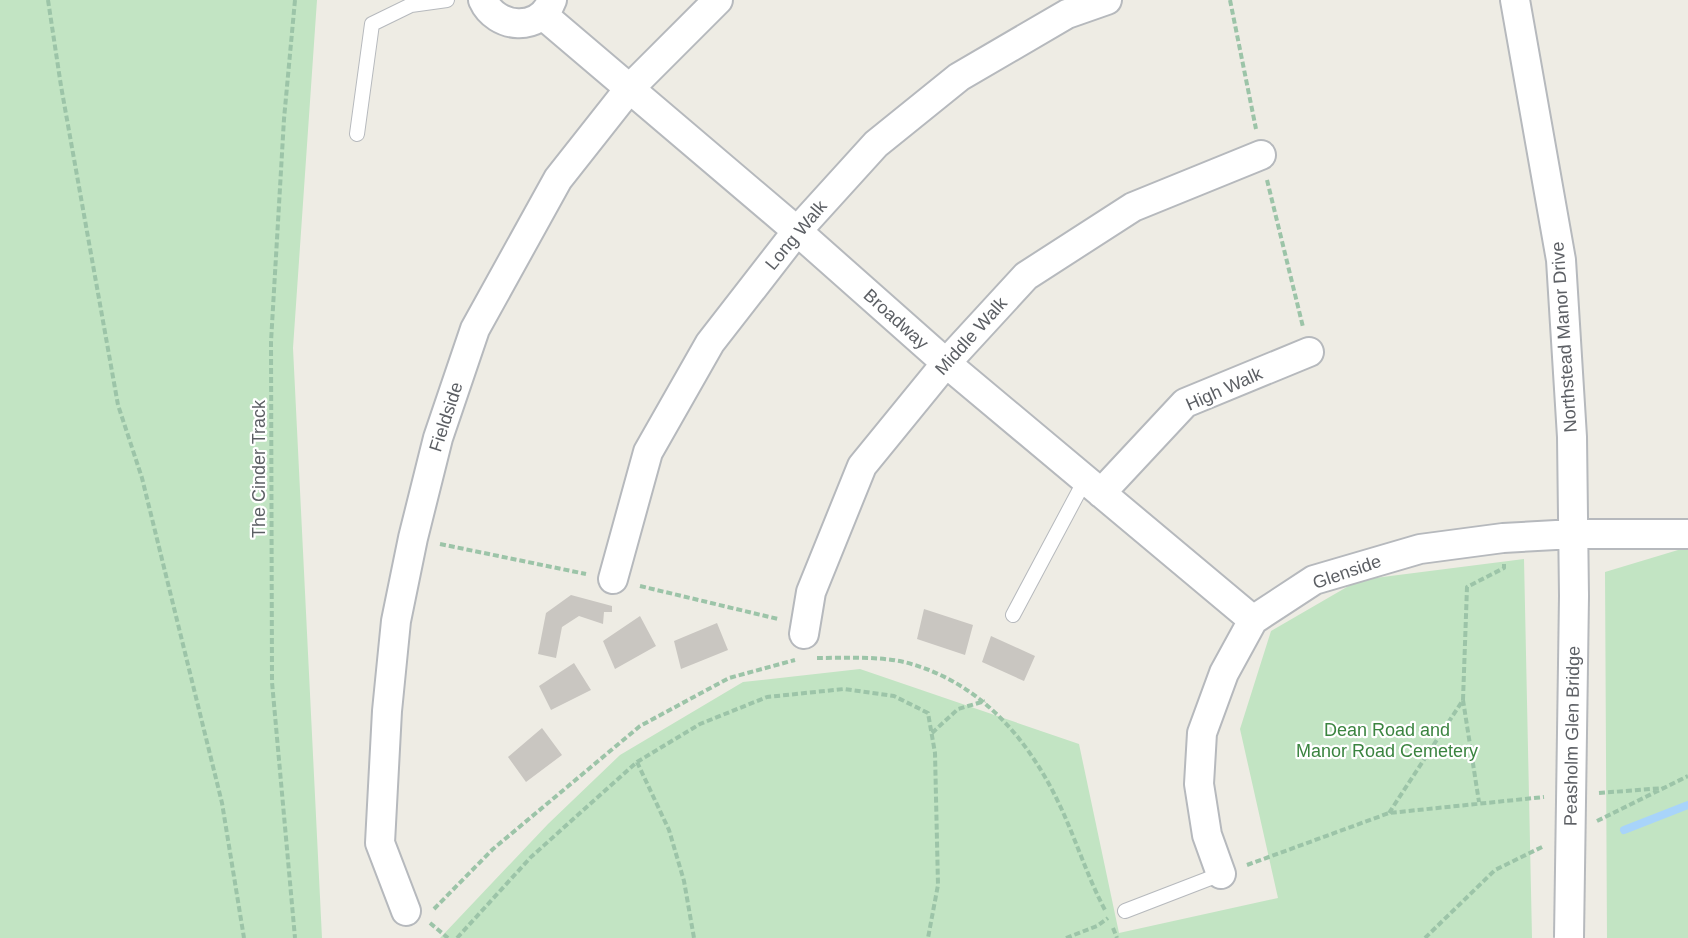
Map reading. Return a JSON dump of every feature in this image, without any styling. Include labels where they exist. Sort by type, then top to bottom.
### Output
[{"type":"street","name":"Broadway","points":[[483,0],[495,17],[519,24],[547,7],[629,89],[797,231],[946,363],[1253,620]]},
{"type":"street","name":"Fieldside","points":[[419,912],[380,843],[387,711],[396,621],[413,538],[438,438],[475,329],[558,179],[629,89],[718,0]]},
{"type":"street","name":"Long Walk","points":[[613,579],[648,452],[710,343],[797,231],[876,144],[959,77],[1067,14],[1107,0]]},
{"type":"street","name":"Northstead Manor Drive","points":[[1515,0],[1561,260],[1569,361],[1574,534]]},
{"type":"street","name":"Middle Walk","points":[[808,650],[811,592],[862,466],[946,363],[1026,276],[1133,207],[1261,155]]},
{"type":"street","name":"High Walk","points":[[1093,486],[1185,403],[1309,352]]},
{"type":"street","name":"Glenside","points":[[1221,874],[1207,835],[1199,784],[1202,733],[1224,673],[1253,620],[1314,580],[1362,564],[1420,549],[1503,538],[1574,534],[1688,534]]},
{"type":"street","name":"Peasholm Glen Bridge","points":[[1569,938],[1574,534]]},
{"type":"lane","points":[[357,134],[372,24],[411,5],[447,0]]},
{"type":"lane","points":[[1013,615],[1093,486]]},
{"type":"lane","points":[[1125,911],[1221,874]]},
{"type":"path","points":[[48,0],[61,86],[118,405],[142,478],[222,803],[244,938]]},
{"type":"path","name":"The Cinder Track","points":[[295,0],[284,119],[271,353],[272,682],[295,938]]},
{"type":"path","points":[[1479,802],[1463,699],[1467,587],[1504,568],[1503,538]]},
{"type":"path","points":[[419,912],[442,898],[493,849],[640,726],[729,678],[808,650],[903,662],[948,677],[985,701],[1030,750],[1062,809],[1090,882],[1109,917]]},
{"type":"path","points":[[457,938],[531,857],[637,762],[700,724],[767,697],[844,689],[894,696],[928,713],[935,753],[938,885],[928,938]]},
{"type":"path","points":[[1389,813],[1463,699]]},
{"type":"path","points":[[932,733],[958,709],[985,701]]},
{"type":"path","points":[[637,762],[669,830],[684,881],[694,938]]},
{"type":"path","points":[[1221,874],[1389,813],[1462,804]]},
{"type":"path","points":[[1066,938],[1125,911]]},
{"type":"green space","points":[[0,0],[317,0],[293,348],[322,938],[0,938]]},
{"type":"green space","points":[[1688,547],[1688,938],[1607,938],[1605,572]]},
{"type":"green space","name":"Dean Road and Manor Road Cemetery","points":[[1524,559],[1532,938],[440,938],[548,824],[620,755],[743,682],[860,669],[1079,744],[1119,933],[1278,898],[1240,729],[1271,631],[1359,580]]},
{"type":"building","points":[[571,595],[612,606],[612,612],[604,612],[603,624],[579,616],[562,627],[556,658],[538,654],[546,613]]},
{"type":"building","points":[[924,609],[973,625],[965,655],[917,639]]},
{"type":"building","points":[[640,616],[656,646],[615,669],[603,641]]},
{"type":"building","points":[[717,623],[728,650],[681,669],[674,641]]},
{"type":"building","points":[[991,636],[1035,656],[1024,681],[982,662]]},
{"type":"building","points":[[574,663],[591,690],[551,710],[539,686]]},
{"type":"building","points":[[542,728],[562,755],[526,782],[508,757]]},
{"type":"waterway","points":[[1624,830],[1688,805]]}]
